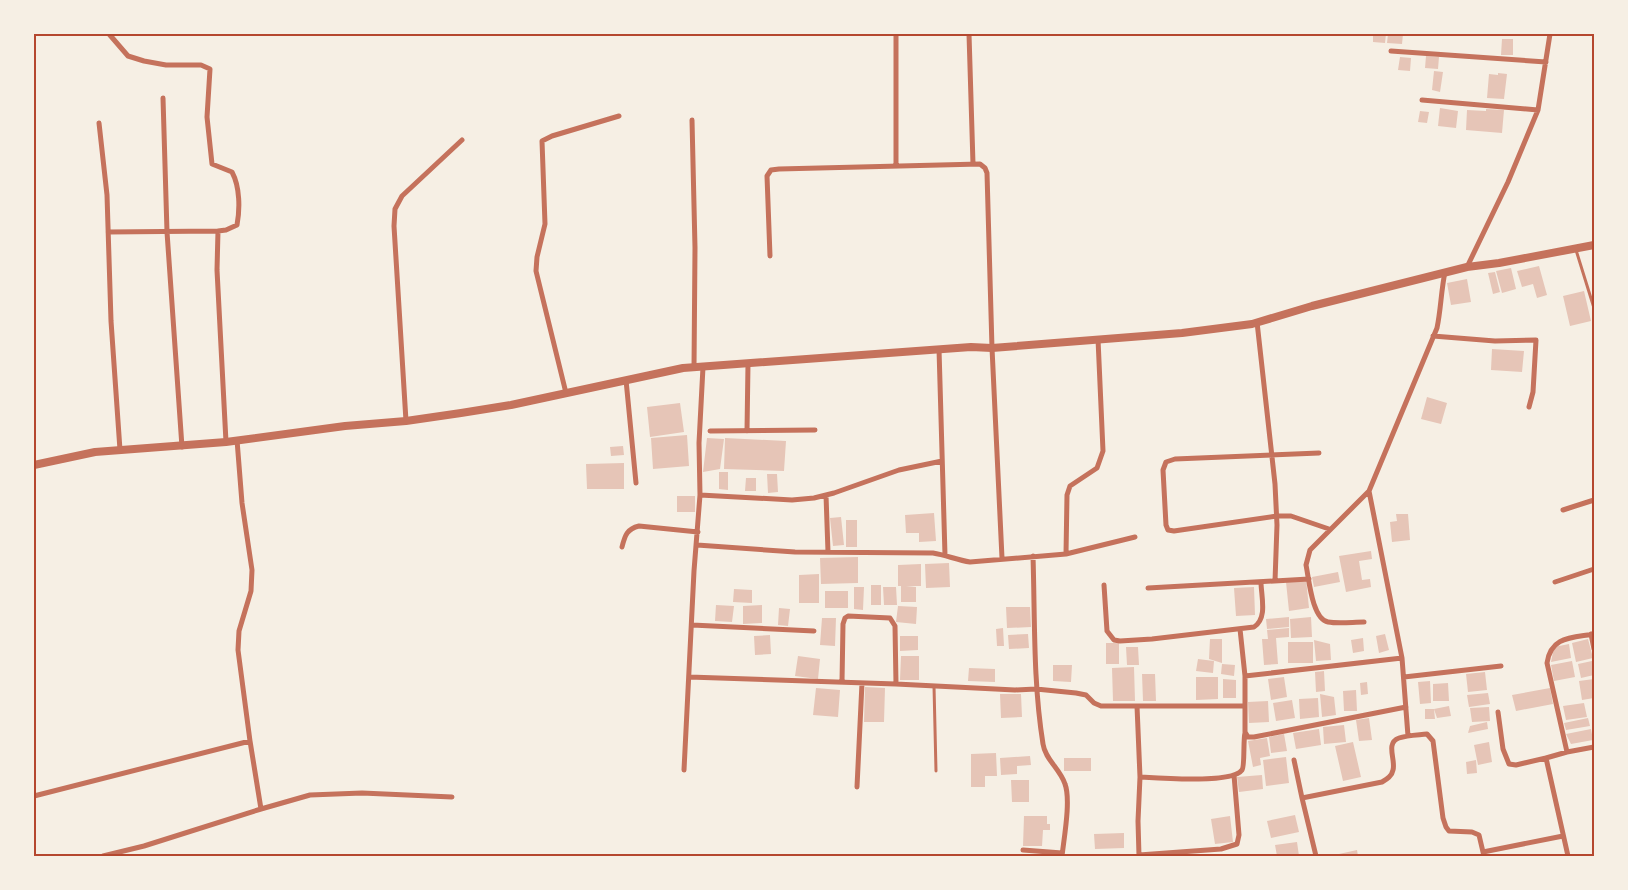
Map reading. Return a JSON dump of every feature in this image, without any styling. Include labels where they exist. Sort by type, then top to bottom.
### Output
[{"type":"street","points":[[108,34],[128,56],[144,61],[166,64],[201,64],[210,69],[207,117],[212,164],[232,172],[236,180],[239,215],[237,225],[226,230],[108,232]]},
{"type":"street","points":[[896,34],[896,166]]},
{"type":"street","points":[[969,34],[973,164]]},
{"type":"street","points":[[1467,267],[1508,182],[1538,110],[1550,34]]},
{"type":"street","points":[[1391,51],[1546,62]]},
{"type":"street","points":[[163,98],[167,232],[182,447]]},
{"type":"street","points":[[1422,100],[1538,110]]},
{"type":"street","points":[[566,393],[536,271],[544,224],[542,141],[552,136],[619,116]]},
{"type":"street","points":[[692,120],[695,248],[694,368]]},
{"type":"street","points":[[99,123],[107,195],[111,321],[120,450]]},
{"type":"street","points":[[406,421],[394,226],[395,210],[402,196],[462,140]]},
{"type":"street","points":[[770,256],[767,176],[771,170],[973,164],[980,164],[985,168],[987,173],[992,348],[1002,558]]},
{"type":"street","points":[[218,231],[217,270],[226,442]]},
{"type":"street","points":[[34,465],[95,452],[182,447],[346,426],[406,421],[511,405],[626,380],[694,368],[1182,333],[1257,322],[1312,306],[1467,267],[1594,246]]},
{"type":"street","points":[[1364,622],[1326,622],[1314,607],[1306,565],[1310,550],[1369,491],[1433,336],[1441,309],[1441,289],[1445,272]]},
{"type":"street","points":[[1257,322],[1277,516],[1275,581]]},
{"type":"street","points":[[1433,336],[1495,341],[1536,340],[1533,392],[1530,407]]},
{"type":"street","points":[[1066,554],[1067,495],[1070,486],[1098,468],[1103,451],[1098,340]]},
{"type":"street","points":[[939,349],[945,555]]},
{"type":"street","points":[[747,431],[748,364]]},
{"type":"street","points":[[684,770],[700,495],[699,443],[703,367]]},
{"type":"street","points":[[626,380],[636,483]]},
{"type":"street","points":[[710,431],[814,430]]},
{"type":"street","points":[[237,440],[242,503],[252,570],[251,591],[239,631],[238,650],[261,809]]},
{"type":"street","points":[[1319,453],[1175,459],[1166,462],[1163,470],[1165,517],[1168,530],[1174,531],[1277,516],[1291,516],[1329,529]]},
{"type":"street","points":[[700,495],[792,500],[814,498],[899,470],[942,461]]},
{"type":"street","points":[[1369,491],[1402,658],[1408,736]]},
{"type":"street","points":[[826,495],[828,552]]},
{"type":"street","points":[[1563,510],[1594,500]]},
{"type":"street","points":[[622,547],[626,532],[639,526],[698,532]]},
{"type":"street","points":[[697,545],[795,552],[925,553],[945,555],[957,560],[970,562],[1066,554],[1135,537]]},
{"type":"street","points":[[1023,850],[1062,855],[1067,792],[1062,777],[1048,758],[1043,747],[1036,689],[1033,556]]},
{"type":"street","points":[[1554,582],[1594,570]]},
{"type":"street","points":[[1148,588],[1309,579]]},
{"type":"street","points":[[1104,585],[1107,631],[1114,640],[1120,641],[1254,627],[1260,623],[1262,618],[1261,582]]},
{"type":"street","points":[[842,682],[844,624],[845,618],[848,616],[890,618],[894,622],[896,684]]},
{"type":"street","points":[[692,625],[814,632]]},
{"type":"street","points":[[1140,777],[1197,780],[1234,776],[1242,770],[1245,732],[1245,676],[1240,629]]},
{"type":"street","points":[[1567,752],[1548,663],[1548,655],[1552,646],[1561,640],[1593,634],[1594,649]]},
{"type":"street","points":[[1245,676],[1402,658]]},
{"type":"street","points":[[1404,677],[1501,666]]},
{"type":"street","points":[[689,678],[842,682],[1015,690],[1036,689],[1081,694],[1101,706],[1245,706]]},
{"type":"street","points":[[857,787],[862,683]]},
{"type":"street","points":[[1137,706],[1140,777],[1139,856],[1221,849],[1237,844],[1239,835],[1234,776]]},
{"type":"street","points":[[1245,732],[1248,737],[1254,737],[1406,707]]},
{"type":"street","points":[[1498,712],[1503,749],[1509,764],[1516,765],[1594,747]]},
{"type":"street","points":[[1302,798],[1382,782],[1394,770],[1391,748],[1393,742],[1397,738],[1427,734],[1433,742],[1443,818],[1449,831],[1472,832],[1479,835],[1483,854],[1563,836]]},
{"type":"street","points":[[34,796],[250,740]]},
{"type":"street","points":[[1546,758],[1568,856]]},
{"type":"street","points":[[1294,760],[1316,856]]},
{"type":"street","points":[[103,856],[144,846],[310,794],[362,793],[452,797]]},
{"type":"lane","points":[[1576,249],[1594,308]]},
{"type":"lane","points":[[934,686],[936,771]]},
{"type":"building","points":[[1373,34],[1386,34],[1385,43],[1373,42]]},
{"type":"building","points":[[1388,34],[1403,34],[1402,44],[1387,43]]},
{"type":"building","points":[[1502,39],[1513,39],[1513,55],[1501,55]]},
{"type":"building","points":[[1426,56],[1439,57],[1438,69],[1425,68]]},
{"type":"building","points":[[1400,57],[1411,58],[1410,71],[1398,70]]},
{"type":"building","points":[[1434,71],[1443,72],[1440,92],[1432,90]]},
{"type":"building","points":[[1498,73],[1507,74],[1504,99],[1487,98],[1489,74],[1498,75]]},
{"type":"building","points":[[1440,108],[1458,111],[1456,128],[1438,126]]},
{"type":"building","points":[[1486,109],[1504,110],[1502,133],[1466,130],[1467,110],[1486,111]]},
{"type":"building","points":[[1420,111],[1429,112],[1427,123],[1418,122]]},
{"type":"building","points":[[1539,266],[1547,295],[1537,298],[1533,284],[1522,287],[1517,271]]},
{"type":"building","points":[[1511,268],[1516,289],[1502,293],[1496,271]]},
{"type":"building","points":[[1495,272],[1500,292],[1493,294],[1488,273]]},
{"type":"building","points":[[1467,279],[1471,302],[1451,305],[1447,283]]},
{"type":"building","points":[[1584,291],[1591,321],[1570,326],[1563,296]]},
{"type":"building","points":[[1492,349],[1524,351],[1522,372],[1491,370]]},
{"type":"building","points":[[1427,397],[1447,403],[1441,424],[1421,419]]},
{"type":"building","points":[[680,403],[684,432],[650,437],[647,407]]},
{"type":"building","points":[[687,435],[689,466],[653,469],[651,438]]},
{"type":"building","points":[[707,438],[724,439],[720,469],[703,472]]},
{"type":"building","points":[[725,438],[786,441],[784,471],[724,469]]},
{"type":"building","points":[[623,446],[624,455],[611,456],[610,447]]},
{"type":"building","points":[[624,463],[624,489],[587,489],[586,464]]},
{"type":"building","points":[[719,472],[728,472],[728,490],[719,489]]},
{"type":"building","points":[[767,474],[777,474],[778,492],[768,493]]},
{"type":"building","points":[[746,478],[756,478],[756,491],[745,491]]},
{"type":"building","points":[[677,496],[695,496],[695,512],[677,512]]},
{"type":"building","points":[[934,513],[936,541],[919,542],[919,533],[906,533],[905,515]]},
{"type":"building","points":[[1396,514],[1408,514],[1410,540],[1392,542],[1390,522],[1397,521]]},
{"type":"building","points":[[841,517],[844,545],[833,546],[830,518]]},
{"type":"building","points":[[846,520],[857,520],[857,547],[846,547]]},
{"type":"building","points":[[1371,551],[1372,559],[1359,561],[1362,580],[1370,579],[1371,587],[1346,592],[1339,556]]},
{"type":"building","points":[[858,557],[858,583],[821,584],[820,558]]},
{"type":"building","points":[[949,563],[950,587],[926,588],[925,564]]},
{"type":"building","points":[[921,564],[921,586],[906,586],[916,587],[916,602],[901,602],[901,586],[898,586],[898,565]]},
{"type":"building","points":[[1338,572],[1340,582],[1314,587],[1312,577]]},
{"type":"building","points":[[819,574],[819,603],[799,603],[799,575]]},
{"type":"building","points":[[1306,579],[1309,608],[1289,611],[1286,582]]},
{"type":"building","points":[[871,585],[881,585],[881,605],[871,605]]},
{"type":"building","points":[[854,587],[864,587],[863,610],[854,609]]},
{"type":"building","points":[[883,587],[896,587],[897,605],[884,605]]},
{"type":"building","points":[[1254,587],[1255,615],[1236,616],[1234,588]]},
{"type":"building","points":[[734,589],[752,590],[752,603],[733,602]]},
{"type":"building","points":[[825,591],[848,591],[848,608],[825,608]]},
{"type":"building","points":[[716,605],[734,606],[732,622],[715,621]]},
{"type":"building","points":[[762,605],[762,623],[743,624],[743,606]]},
{"type":"building","points":[[898,606],[917,607],[916,624],[896,622]]},
{"type":"building","points":[[1006,607],[1030,607],[1031,627],[1007,628]]},
{"type":"building","points":[[779,608],[790,609],[788,626],[778,625]]},
{"type":"building","points":[[1289,617],[1289,627],[1267,629],[1266,619]]},
{"type":"building","points":[[1311,617],[1312,637],[1291,638],[1290,619]]},
{"type":"building","points":[[822,618],[836,618],[835,646],[820,645]]},
{"type":"building","points":[[1003,628],[1004,646],[997,646],[996,629]]},
{"type":"building","points":[[1289,628],[1289,637],[1276,638],[1278,664],[1264,665],[1262,639],[1268,639],[1267,630]]},
{"type":"building","points":[[1028,634],[1029,648],[1009,649],[1008,635]]},
{"type":"building","points":[[1385,634],[1389,650],[1379,653],[1376,636]]},
{"type":"building","points":[[770,635],[771,654],[755,655],[754,636]]},
{"type":"building","points":[[900,636],[918,636],[918,650],[900,651]]},
{"type":"building","points":[[1363,638],[1364,651],[1353,653],[1351,640]]},
{"type":"building","points":[[1210,639],[1222,639],[1222,663],[1209,659]]},
{"type":"building","points":[[1588,639],[1593,658],[1576,662],[1572,643]]},
{"type":"building","points":[[1314,640],[1330,644],[1331,660],[1316,661]]},
{"type":"building","points":[[1288,642],[1313,642],[1313,663],[1288,663]]},
{"type":"building","points":[[1106,643],[1119,643],[1119,664],[1106,664]]},
{"type":"building","points":[[1569,644],[1571,658],[1551,662],[1554,647]]},
{"type":"building","points":[[1126,647],[1138,647],[1139,665],[1127,665]]},
{"type":"building","points":[[798,656],[820,659],[818,679],[795,676]]},
{"type":"building","points":[[901,656],[919,656],[919,680],[900,680]]},
{"type":"building","points":[[1198,659],[1214,661],[1213,673],[1196,671]]},
{"type":"building","points":[[1572,661],[1575,677],[1554,681],[1551,665]]},
{"type":"building","points":[[1592,661],[1594,675],[1581,678],[1578,664]]},
{"type":"building","points":[[1222,664],[1235,665],[1234,676],[1221,674]]},
{"type":"building","points":[[1053,665],[1072,665],[1071,682],[1053,681]]},
{"type":"building","points":[[1134,667],[1135,701],[1113,701],[1112,668]]},
{"type":"building","points":[[969,668],[995,669],[995,682],[968,681]]},
{"type":"building","points":[[1324,671],[1325,691],[1316,692],[1315,672]]},
{"type":"building","points":[[1485,672],[1487,690],[1468,692],[1466,674]]},
{"type":"building","points":[[1142,674],[1155,674],[1156,701],[1143,701]]},
{"type":"building","points":[[1196,677],[1218,677],[1218,699],[1196,700]]},
{"type":"building","points":[[1284,677],[1287,697],[1271,700],[1268,679]]},
{"type":"building","points":[[1223,679],[1236,680],[1236,698],[1223,698]]},
{"type":"building","points":[[1594,679],[1594,698],[1582,700],[1579,681]]},
{"type":"building","points":[[1430,681],[1431,703],[1420,704],[1418,682]]},
{"type":"building","points":[[1367,682],[1368,694],[1361,695],[1360,683]]},
{"type":"building","points":[[1448,683],[1449,701],[1433,701],[1433,684]]},
{"type":"building","points":[[865,687],[885,688],[884,722],[864,722]]},
{"type":"building","points":[[816,688],[840,690],[838,717],[813,715]]},
{"type":"building","points":[[1550,688],[1553,704],[1516,711],[1512,695]]},
{"type":"building","points":[[1356,690],[1357,711],[1344,711],[1343,691]]},
{"type":"building","points":[[1488,693],[1490,704],[1469,707],[1467,695]]},
{"type":"building","points":[[1000,694],[1021,694],[1022,717],[1001,718]]},
{"type":"building","points":[[1320,694],[1334,697],[1336,715],[1322,717]]},
{"type":"building","points":[[1318,698],[1319,717],[1300,719],[1299,699]]},
{"type":"building","points":[[1292,700],[1295,718],[1276,721],[1273,703]]},
{"type":"building","points":[[1268,701],[1269,722],[1249,723],[1248,702]]},
{"type":"building","points":[[1584,703],[1587,717],[1566,720],[1563,706]]},
{"type":"building","points":[[1449,706],[1451,716],[1437,718],[1434,709]]},
{"type":"building","points":[[1489,707],[1490,721],[1472,722],[1470,708]]},
{"type":"building","points":[[1425,709],[1434,709],[1435,719],[1425,719]]},
{"type":"building","points":[[1369,718],[1372,740],[1359,741],[1356,720]]},
{"type":"building","points":[[1588,718],[1590,726],[1566,730],[1564,723]]},
{"type":"building","points":[[1487,722],[1488,729],[1468,733],[1470,726]]},
{"type":"building","points":[[1344,725],[1346,742],[1324,744],[1323,727]]},
{"type":"building","points":[[1319,729],[1321,745],[1296,749],[1293,733]]},
{"type":"building","points":[[1591,729],[1593,740],[1571,744],[1566,734]]},
{"type":"building","points":[[1284,734],[1287,751],[1271,753],[1269,737]]},
{"type":"building","points":[[1267,738],[1270,756],[1260,758],[1261,765],[1253,767],[1248,741]]},
{"type":"building","points":[[1353,742],[1361,777],[1343,781],[1335,746]]},
{"type":"building","points":[[1489,742],[1492,762],[1478,765],[1474,745]]},
{"type":"building","points":[[996,753],[997,776],[985,776],[985,787],[971,787],[971,754]]},
{"type":"building","points":[[1030,756],[1031,765],[1017,766],[1017,774],[1001,775],[1000,758]]},
{"type":"building","points":[[1286,757],[1289,783],[1266,786],[1263,760]]},
{"type":"building","points":[[1064,758],[1091,758],[1091,771],[1064,771]]},
{"type":"building","points":[[1476,760],[1477,773],[1467,774],[1466,762]]},
{"type":"building","points":[[1262,775],[1263,789],[1239,792],[1237,777]]},
{"type":"building","points":[[1011,780],[1029,780],[1029,802],[1012,802]]},
{"type":"building","points":[[1295,815],[1299,832],[1271,838],[1267,821]]},
{"type":"building","points":[[1024,816],[1047,816],[1047,824],[1050,824],[1050,830],[1043,830],[1042,846],[1023,846]]},
{"type":"building","points":[[1230,816],[1233,842],[1215,844],[1211,819]]},
{"type":"building","points":[[1124,833],[1124,848],[1095,849],[1094,834]]},
{"type":"building","points":[[1297,842],[1299,856],[1277,856],[1275,845]]},
{"type":"building","points":[[1357,850],[1358,856],[1340,856],[1339,854]]}]
